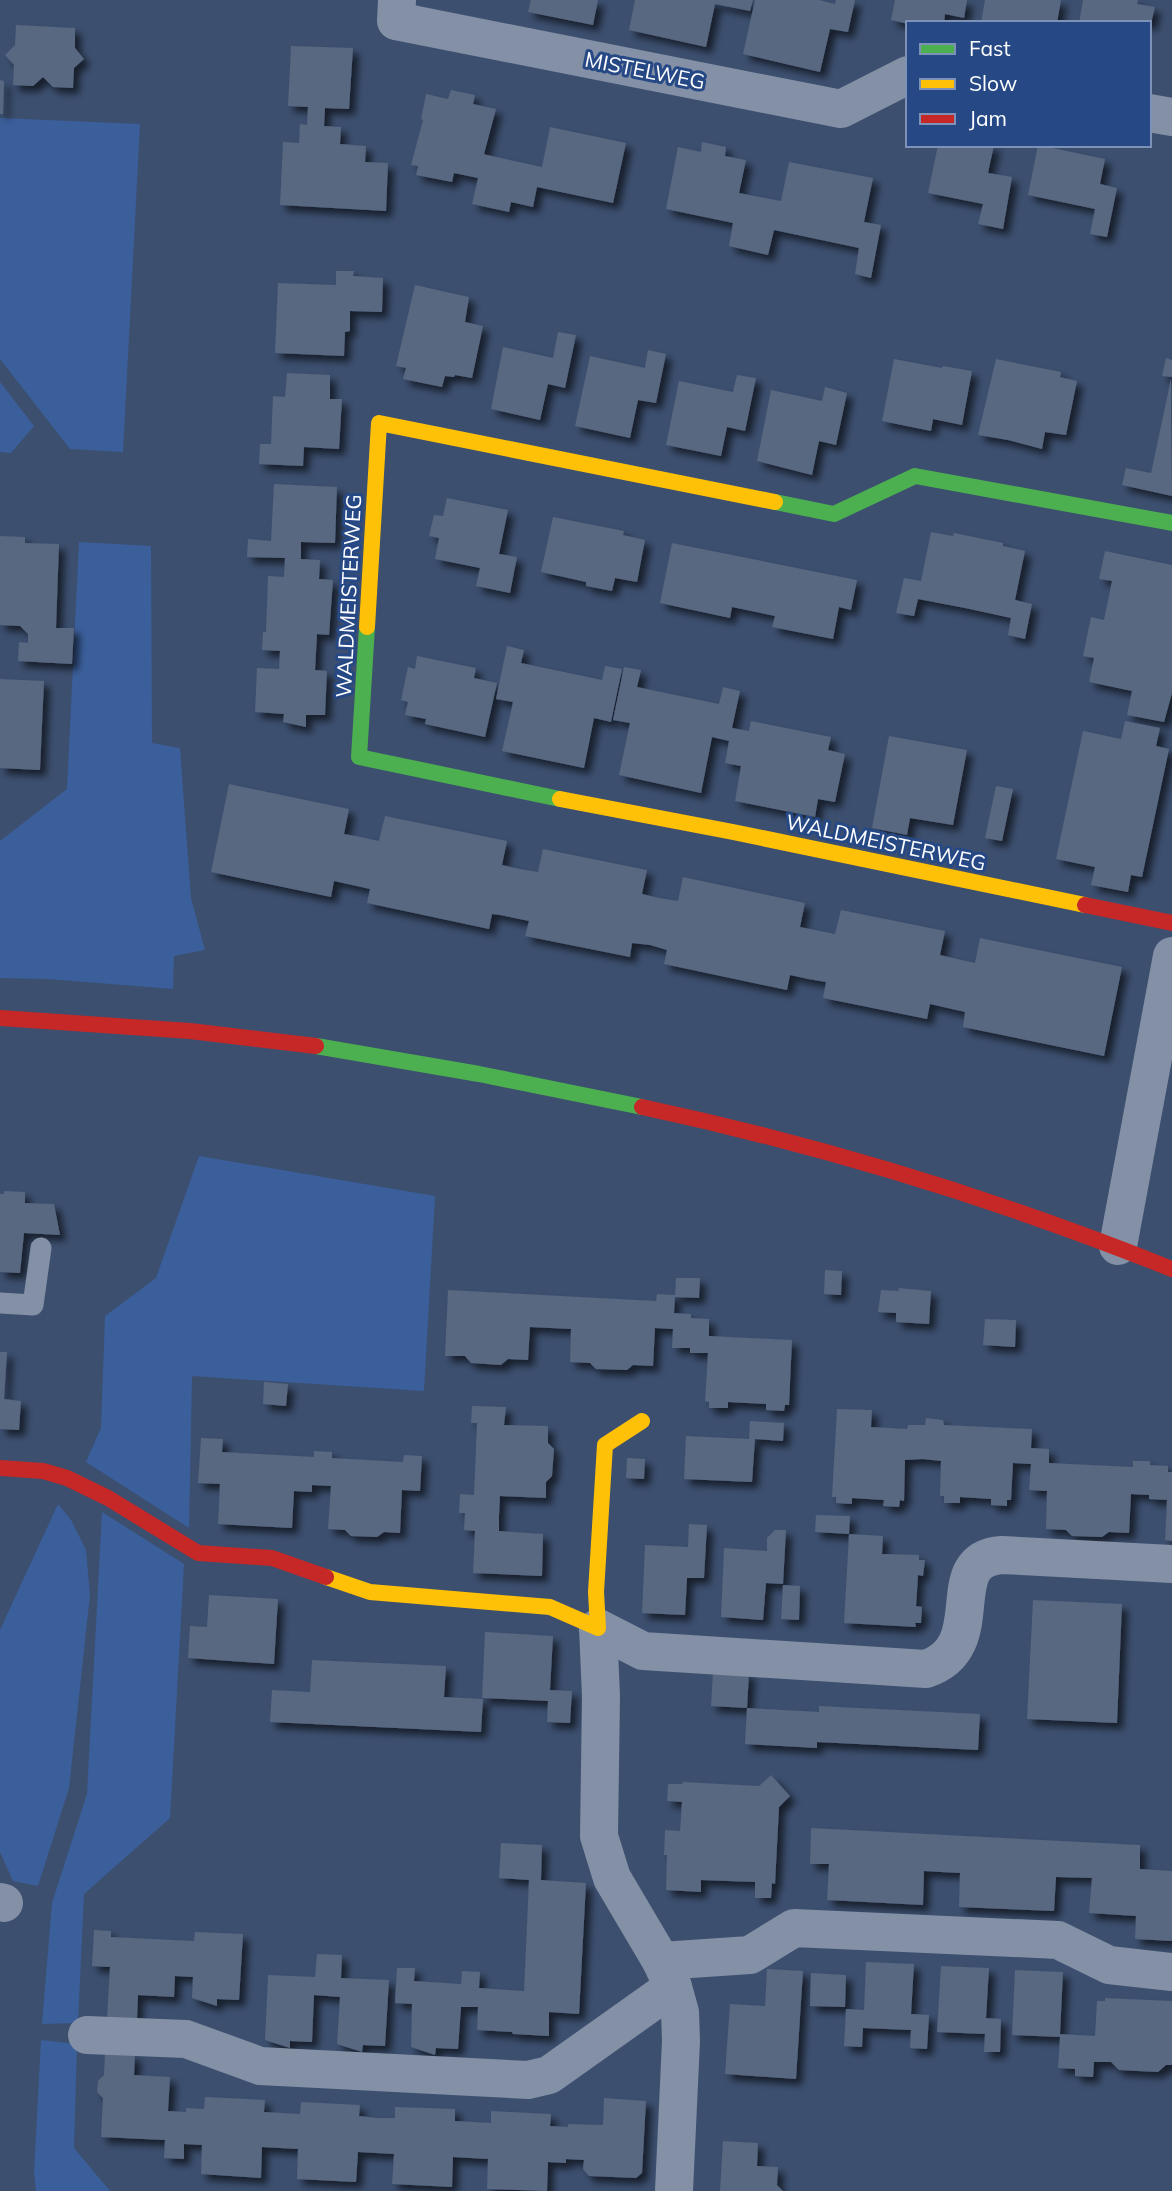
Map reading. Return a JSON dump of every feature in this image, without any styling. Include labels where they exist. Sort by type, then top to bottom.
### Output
[{"type":"street","name":"MISTELWEG","points":[[397,0],[396,21],[841,109],[906,76]]},
{"type":"street","points":[[1151,113],[1172,117]]},
{"type":"street","name":"WALDMEISTERWEG","points":[[1172,523],[915,476],[834,514],[379,423],[359,757],[1172,923]]},
{"type":"street","points":[[1118,1247],[1172,956]]},
{"type":"street","points":[[0,1018],[218,1033],[338,1049],[623,1101],[765,1134],[894,1170],[1028,1214],[1172,1269]]},
{"type":"street","points":[[642,1422],[605,1445],[596,1592],[601,1696],[598,1836],[612,1878],[667,1974],[680,2012],[674,2191]]},
{"type":"street","points":[[0,1468],[52,1473],[85,1486],[198,1553],[272,1558],[370,1592],[550,1607],[643,1651],[926,1669],[943,1662],[956,1647],[963,1625],[968,1580],[972,1569],[985,1558],[1002,1555],[1172,1563]]},
{"type":"street","points":[[87,2035],[186,2039],[260,2066],[528,2080],[549,2075],[667,1974],[750,1955],[794,1928],[1058,1940],[1109,1965],[1172,1972]]},
{"type":"lane","points":[[0,1303],[33,1305],[41,1248]]},
{"type":"shaded area","points":[[0,118],[140,124],[123,452],[70,449],[0,359]]},
{"type":"shaded area","points":[[0,382],[34,426],[11,453],[0,452]]},
{"type":"shaded area","points":[[79,542],[151,546],[152,743],[180,748],[191,898],[205,950],[174,956],[173,989],[0,978],[0,841],[67,789]]},
{"type":"shaded area","points":[[199,1156],[435,1196],[424,1391],[192,1376],[189,1528],[86,1462],[101,1428],[105,1316],[156,1278]]},
{"type":"shaded area","points":[[58,1504],[71,1520],[86,1550],[90,1595],[69,1788],[38,1886],[13,1881],[0,1852],[0,1630]]},
{"type":"shaded area","points":[[102,1512],[184,1564],[170,1818],[84,1894],[78,2023],[42,2024],[52,1903],[87,1794]]},
{"type":"shaded area","points":[[41,2040],[77,2044],[74,2148],[110,2191],[36,2191],[34,2172]]},
{"type":"building","points":[[531,0],[598,0],[593,25],[528,12]]},
{"type":"building","points":[[635,0],[753,0],[750,11],[715,4],[706,47],[629,30]]},
{"type":"building","points":[[755,0],[819,0],[835,4],[836,0],[855,0],[848,32],[830,29],[820,72],[743,54]]},
{"type":"building","points":[[895,0],[967,0],[964,18],[945,14],[944,21],[906,21],[906,24],[891,20]]},
{"type":"building","points":[[985,0],[1061,0],[1057,21],[981,21]]},
{"type":"building","points":[[1083,0],[1138,0],[1137,4],[1155,7],[1151,24],[1151,21],[1079,21]]},
{"type":"building","points":[[16,25],[75,28],[75,48],[84,59],[74,68],[73,88],[53,87],[43,77],[33,86],[13,85],[14,65],[5,55],[15,45]]},
{"type":"building","points":[[291,46],[353,48],[349,109],[325,108],[324,126],[341,127],[340,144],[366,146],[365,162],[388,163],[386,211],[280,205],[283,142],[299,143],[300,124],[307,125],[308,107],[288,106]]},
{"type":"building","points":[[0,80],[4,81],[3,114],[0,114]]},
{"type":"building","points":[[451,90],[475,95],[473,104],[496,109],[484,154],[487,155],[542,167],[550,127],[626,143],[613,203],[537,187],[533,207],[511,202],[509,212],[472,204],[478,178],[454,173],[452,182],[416,175],[418,166],[411,165],[423,120],[421,119],[426,94],[448,99]]},
{"type":"building","points":[[702,142],[726,147],[725,156],[746,160],[739,193],[781,201],[789,162],[873,178],[864,222],[881,225],[871,278],[855,274],[859,248],[774,230],[768,255],[729,246],[733,223],[666,209],[678,147],[701,152]]},
{"type":"building","points":[[938,147],[994,147],[988,173],[1012,177],[1003,229],[978,224],[983,204],[928,193]]},
{"type":"building","points":[[1038,147],[1105,159],[1100,184],[1117,188],[1107,237],[1090,234],[1095,209],[1028,195]]},
{"type":"building","points":[[336,271],[354,271],[353,276],[383,278],[382,312],[350,311],[350,331],[345,332],[344,356],[275,353],[278,283],[336,285]]},
{"type":"building","points":[[415,285],[469,297],[465,322],[483,326],[472,378],[445,376],[442,387],[403,379],[406,368],[396,366]]},
{"type":"building","points":[[558,332],[576,335],[565,388],[548,384],[540,420],[491,409],[503,347],[553,358]]},
{"type":"building","points":[[648,350],[666,354],[656,403],[638,400],[630,438],[575,426],[590,356],[645,368]]},
{"type":"building","points":[[1166,358],[1172,360],[1172,377],[1162,376]]},
{"type":"building","points":[[894,359],[972,371],[962,425],[933,419],[931,431],[882,421]]},
{"type":"building","points":[[996,359],[1061,372],[1060,377],[1077,381],[1066,435],[1045,432],[1042,449],[978,435]]},
{"type":"building","points":[[287,373],[330,375],[330,399],[342,399],[339,449],[304,447],[303,466],[259,464],[260,444],[271,444],[273,396],[285,397]]},
{"type":"building","points":[[737,375],[756,378],[745,431],[727,427],[721,456],[666,445],[679,381],[733,392]]},
{"type":"building","points":[[1171,379],[1172,496],[1122,485],[1126,468],[1151,473]]},
{"type":"building","points":[[825,387],[847,393],[836,445],[819,441],[812,475],[757,461],[771,390],[822,401]]},
{"type":"building","points":[[274,484],[337,487],[335,543],[301,542],[301,559],[320,560],[319,579],[333,580],[329,635],[317,634],[315,670],[327,671],[325,715],[306,715],[306,727],[283,722],[284,714],[255,712],[257,668],[279,669],[280,651],[262,650],[263,632],[266,632],[268,576],[284,577],[285,558],[247,557],[248,539],[271,541]]},
{"type":"building","points":[[447,498],[508,510],[499,554],[517,557],[510,593],[476,586],[480,568],[435,559],[439,538],[429,536],[434,515],[443,516]]},
{"type":"building","points":[[553,517],[624,531],[623,535],[645,540],[637,582],[615,578],[612,591],[541,572]]},
{"type":"building","points":[[931,532],[953,536],[954,533],[1003,543],[1003,546],[1025,551],[1015,600],[1032,604],[1025,639],[1008,635],[1011,618],[965,608],[918,599],[914,616],[896,613],[904,578],[921,581]]},
{"type":"building","points":[[0,536],[25,537],[25,543],[59,544],[56,628],[74,628],[72,664],[18,661],[19,642],[28,643],[28,634],[20,626],[0,625]]},
{"type":"building","points":[[672,543],[857,580],[851,610],[839,607],[833,639],[772,627],[775,616],[732,607],[730,618],[660,603]]},
{"type":"building","points":[[1105,551],[1172,565],[1172,693],[1164,722],[1127,715],[1132,691],[1089,682],[1094,658],[1083,656],[1091,617],[1104,620],[1112,581],[1099,579]]},
{"type":"building","points":[[507,646],[524,650],[521,663],[602,680],[605,666],[622,669],[611,722],[594,718],[584,768],[502,751],[513,702],[496,699]]},
{"type":"building","points":[[417,656],[476,668],[474,678],[497,683],[485,737],[425,724],[426,719],[405,715],[408,702],[401,700],[408,667],[415,669]]},
{"type":"building","points":[[624,667],[641,670],[637,687],[719,704],[723,687],[740,691],[732,728],[749,731],[751,721],[831,737],[828,750],[845,754],[835,802],[818,799],[815,817],[735,801],[741,766],[725,763],[729,741],[712,737],[701,793],[619,775],[630,723],[613,720]]},
{"type":"building","points":[[0,679],[44,681],[40,770],[0,768]]},
{"type":"building","points":[[1125,721],[1160,728],[1156,746],[1169,749],[1142,877],[1131,875],[1128,892],[1091,885],[1095,867],[1056,859],[1083,731],[1121,739]]},
{"type":"building","points":[[889,736],[967,750],[953,825],[910,818],[907,835],[872,828]]},
{"type":"building","points":[[229,784],[349,809],[344,834],[379,841],[385,816],[507,841],[502,865],[520,869],[538,872],[543,849],[647,870],[642,894],[659,898],[678,901],[683,877],[805,903],[800,927],[835,934],[841,910],[945,931],[940,955],[975,963],[980,938],[1122,967],[1104,1056],[963,1027],[965,1012],[930,1004],[927,1019],[823,998],[826,982],[790,975],[787,990],[664,964],[667,950],[650,945],[632,943],[630,957],[525,936],[529,921],[500,915],[492,914],[489,929],[367,903],[370,889],[334,881],[331,897],[211,872]]},
{"type":"building","points":[[996,786],[1013,789],[1002,841],[985,838]]},
{"type":"building","points":[[4,1191],[25,1192],[25,1203],[54,1204],[60,1235],[24,1233],[20,1273],[0,1272],[0,1194],[4,1194]]},
{"type":"building","points":[[825,1270],[842,1271],[841,1295],[824,1294]]},
{"type":"building","points":[[676,1278],[700,1278],[699,1298],[675,1297]]},
{"type":"building","points":[[898,1288],[931,1291],[929,1324],[896,1322],[896,1313],[878,1312],[881,1290],[899,1291]]},
{"type":"building","points":[[448,1290],[656,1301],[657,1294],[675,1295],[674,1313],[709,1319],[709,1336],[792,1340],[789,1405],[785,1405],[784,1411],[766,1410],[766,1404],[728,1402],[728,1408],[709,1408],[709,1402],[705,1401],[708,1353],[690,1353],[690,1348],[672,1348],[673,1329],[655,1328],[653,1366],[633,1365],[627,1370],[596,1369],[590,1363],[570,1362],[571,1329],[530,1327],[528,1360],[508,1359],[501,1365],[471,1363],[465,1356],[445,1356]]},
{"type":"building","points":[[985,1319],[1016,1320],[1015,1347],[983,1345]]},
{"type":"building","points":[[0,1352],[7,1352],[4,1399],[21,1401],[19,1430],[0,1429]]},
{"type":"building","points":[[264,1382],[288,1384],[286,1406],[263,1404]]},
{"type":"building","points":[[472,1406],[506,1407],[504,1425],[548,1426],[548,1443],[554,1449],[552,1476],[546,1482],[546,1498],[500,1496],[499,1515],[499,1531],[543,1534],[542,1576],[473,1573],[475,1531],[464,1530],[465,1513],[459,1513],[460,1494],[474,1495],[477,1423],[471,1423]]},
{"type":"building","points":[[837,1409],[872,1410],[871,1427],[907,1429],[908,1425],[925,1425],[926,1418],[943,1420],[944,1425],[1032,1429],[1031,1448],[1049,1449],[1049,1463],[1133,1467],[1133,1461],[1150,1461],[1150,1465],[1168,1466],[1168,1472],[1172,1472],[1172,1541],[1165,1540],[1167,1500],[1149,1499],[1149,1495],[1131,1494],[1129,1533],[1109,1532],[1102,1537],[1072,1536],[1066,1530],[1046,1529],[1047,1491],[1029,1490],[1031,1464],[1013,1463],[1011,1500],[1007,1500],[1007,1506],[991,1505],[991,1499],[960,1497],[960,1503],[944,1503],[944,1496],[940,1496],[941,1461],[923,1459],[905,1460],[904,1501],[900,1500],[899,1507],[883,1506],[884,1500],[852,1498],[852,1504],[836,1503],[836,1497],[832,1497]]},
{"type":"building","points":[[750,1421],[784,1423],[783,1441],[755,1439],[752,1482],[684,1479],[686,1436],[749,1439]]},
{"type":"building","points":[[201,1438],[223,1439],[222,1452],[314,1457],[314,1451],[332,1452],[332,1458],[403,1462],[404,1455],[422,1456],[420,1491],[402,1490],[400,1533],[384,1532],[377,1537],[351,1536],[345,1530],[328,1529],[331,1486],[312,1485],[312,1492],[294,1491],[292,1528],[218,1524],[220,1484],[198,1483]]},
{"type":"building","points":[[627,1458],[645,1459],[644,1479],[626,1478]]},
{"type":"building","points":[[816,1515],[850,1516],[849,1534],[815,1532]]},
{"type":"building","points":[[689,1524],[707,1525],[704,1578],[687,1578],[685,1615],[642,1613],[645,1545],[688,1547]]},
{"type":"building","points":[[775,1530],[786,1530],[783,1584],[766,1583],[763,1620],[721,1617],[724,1548],[767,1551],[767,1538]]},
{"type":"building","points":[[849,1534],[883,1536],[882,1554],[919,1555],[919,1560],[925,1560],[923,1576],[918,1575],[916,1606],[922,1607],[921,1623],[915,1623],[916,1627],[844,1623]]},
{"type":"building","points":[[783,1585],[800,1586],[799,1620],[781,1619]]},
{"type":"building","points":[[209,1595],[278,1599],[274,1664],[188,1658],[190,1626],[207,1627]]},
{"type":"building","points":[[1033,1600],[1122,1604],[1117,1723],[1027,1719]]},
{"type":"building","points":[[485,1632],[553,1636],[550,1690],[572,1691],[570,1723],[547,1722],[548,1701],[482,1698]]},
{"type":"building","points":[[312,1660],[446,1666],[444,1697],[483,1699],[481,1732],[270,1722],[272,1690],[310,1692]]},
{"type":"building","points":[[713,1671],[749,1673],[747,1708],[711,1706]]},
{"type":"building","points":[[819,1706],[980,1714],[978,1750],[817,1742],[817,1748],[745,1744],[747,1708],[819,1712]]},
{"type":"building","points":[[771,1775],[790,1796],[779,1807],[775,1884],[772,1883],[771,1898],[755,1898],[755,1882],[701,1880],[701,1892],[666,1890],[665,1830],[680,1831],[682,1802],[667,1801],[668,1784],[683,1782],[759,1786]]},
{"type":"building","points":[[811,1828],[1140,1845],[1140,1869],[1172,1871],[1172,1941],[1135,1939],[1136,1916],[1089,1913],[1092,1878],[1056,1877],[1054,1911],[959,1907],[960,1873],[924,1871],[923,1905],[827,1900],[829,1864],[810,1864]]},
{"type":"building","points":[[501,1843],[542,1845],[541,1880],[586,1883],[579,2014],[549,2012],[549,2036],[513,2034],[477,2030],[478,2007],[461,2007],[458,2049],[436,2048],[435,2055],[411,2047],[412,2004],[395,2003],[397,1968],[415,1968],[414,1981],[461,1984],[462,1971],[480,1972],[479,1988],[524,1991],[529,1880],[499,1878]]},
{"type":"building","points":[[94,1930],[111,1931],[111,1937],[194,1941],[195,1932],[243,1934],[239,2000],[217,1999],[217,2006],[192,1998],[193,1977],[175,1976],[174,1997],[138,1995],[137,2019],[107,2018],[110,1967],[92,1966]]},
{"type":"building","points":[[317,1954],[342,1955],[341,1978],[389,1980],[385,2046],[363,2045],[362,2052],[337,2044],[340,1997],[314,1995],[312,2042],[290,2041],[290,2048],[265,2040],[268,1975],[315,1977]]},
{"type":"building","points":[[866,1962],[914,1964],[911,2014],[929,2015],[927,2049],[910,2048],[911,2030],[863,2028],[862,2047],[844,2046],[846,2009],[864,2010]]},
{"type":"building","points":[[941,1966],[989,1968],[986,2018],[1001,2019],[1000,2052],[984,2052],[985,2034],[937,2032]]},
{"type":"building","points":[[767,1969],[803,1971],[796,2079],[725,2074],[730,2004],[765,2006]]},
{"type":"building","points":[[1015,1970],[1063,1972],[1060,2034],[1095,2036],[1097,2001],[1105,2001],[1105,1998],[1172,2001],[1172,2065],[1166,2065],[1158,2072],[1119,2070],[1111,2062],[1094,2062],[1093,2077],[1075,2076],[1075,2069],[1058,2068],[1060,2037],[1012,2035]]},
{"type":"building","points":[[811,1973],[846,1975],[845,2007],[810,2006]]},
{"type":"building","points":[[105,2053],[135,2055],[134,2075],[170,2077],[168,2111],[204,2109],[205,2097],[265,2100],[264,2112],[300,2114],[301,2102],[360,2105],[359,2116],[377,2118],[395,2118],[395,2107],[455,2109],[455,2121],[491,2123],[491,2111],[551,2114],[550,2126],[568,2127],[568,2124],[603,2125],[604,2098],[646,2101],[642,2173],[636,2178],[589,2176],[583,2169],[584,2160],[566,2159],[566,2163],[548,2162],[547,2191],[487,2189],[488,2159],[453,2157],[452,2187],[392,2184],[394,2154],[358,2152],[356,2182],[297,2179],[298,2149],[262,2147],[261,2178],[201,2174],[202,2145],[184,2144],[184,2159],[164,2158],[165,2140],[101,2137],[103,2098],[97,2092],[98,2081],[104,2075]]},
{"type":"building","points":[[723,2141],[758,2143],[757,2166],[778,2167],[777,2185],[783,2191],[720,2191]]},
{"type":"traffic: fast","points":[[775,502],[834,514],[915,476],[1172,523]]},
{"type":"traffic: fast","points":[[367,627],[359,757],[560,799]]},
{"type":"traffic: fast","points":[[316,1046],[479,1074],[642,1107]]},
{"type":"traffic: slow","points":[[367,627],[379,423],[775,502]]},
{"type":"traffic: slow","points":[[560,799],[1085,905]]},
{"type":"traffic: slow","points":[[326,1577],[370,1592],[550,1607],[598,1628],[596,1592],[605,1445],[642,1421]]},
{"type":"traffic: jam","points":[[1085,905],[1172,923]]},
{"type":"traffic: jam","points":[[0,1018],[190,1031],[316,1046]]},
{"type":"traffic: jam","points":[[642,1107],[777,1139],[911,1177],[1042,1220],[1172,1269]]},
{"type":"traffic: jam","points":[[0,1468],[43,1471],[67,1478],[108,1498],[198,1553],[272,1558],[326,1577]]}]
